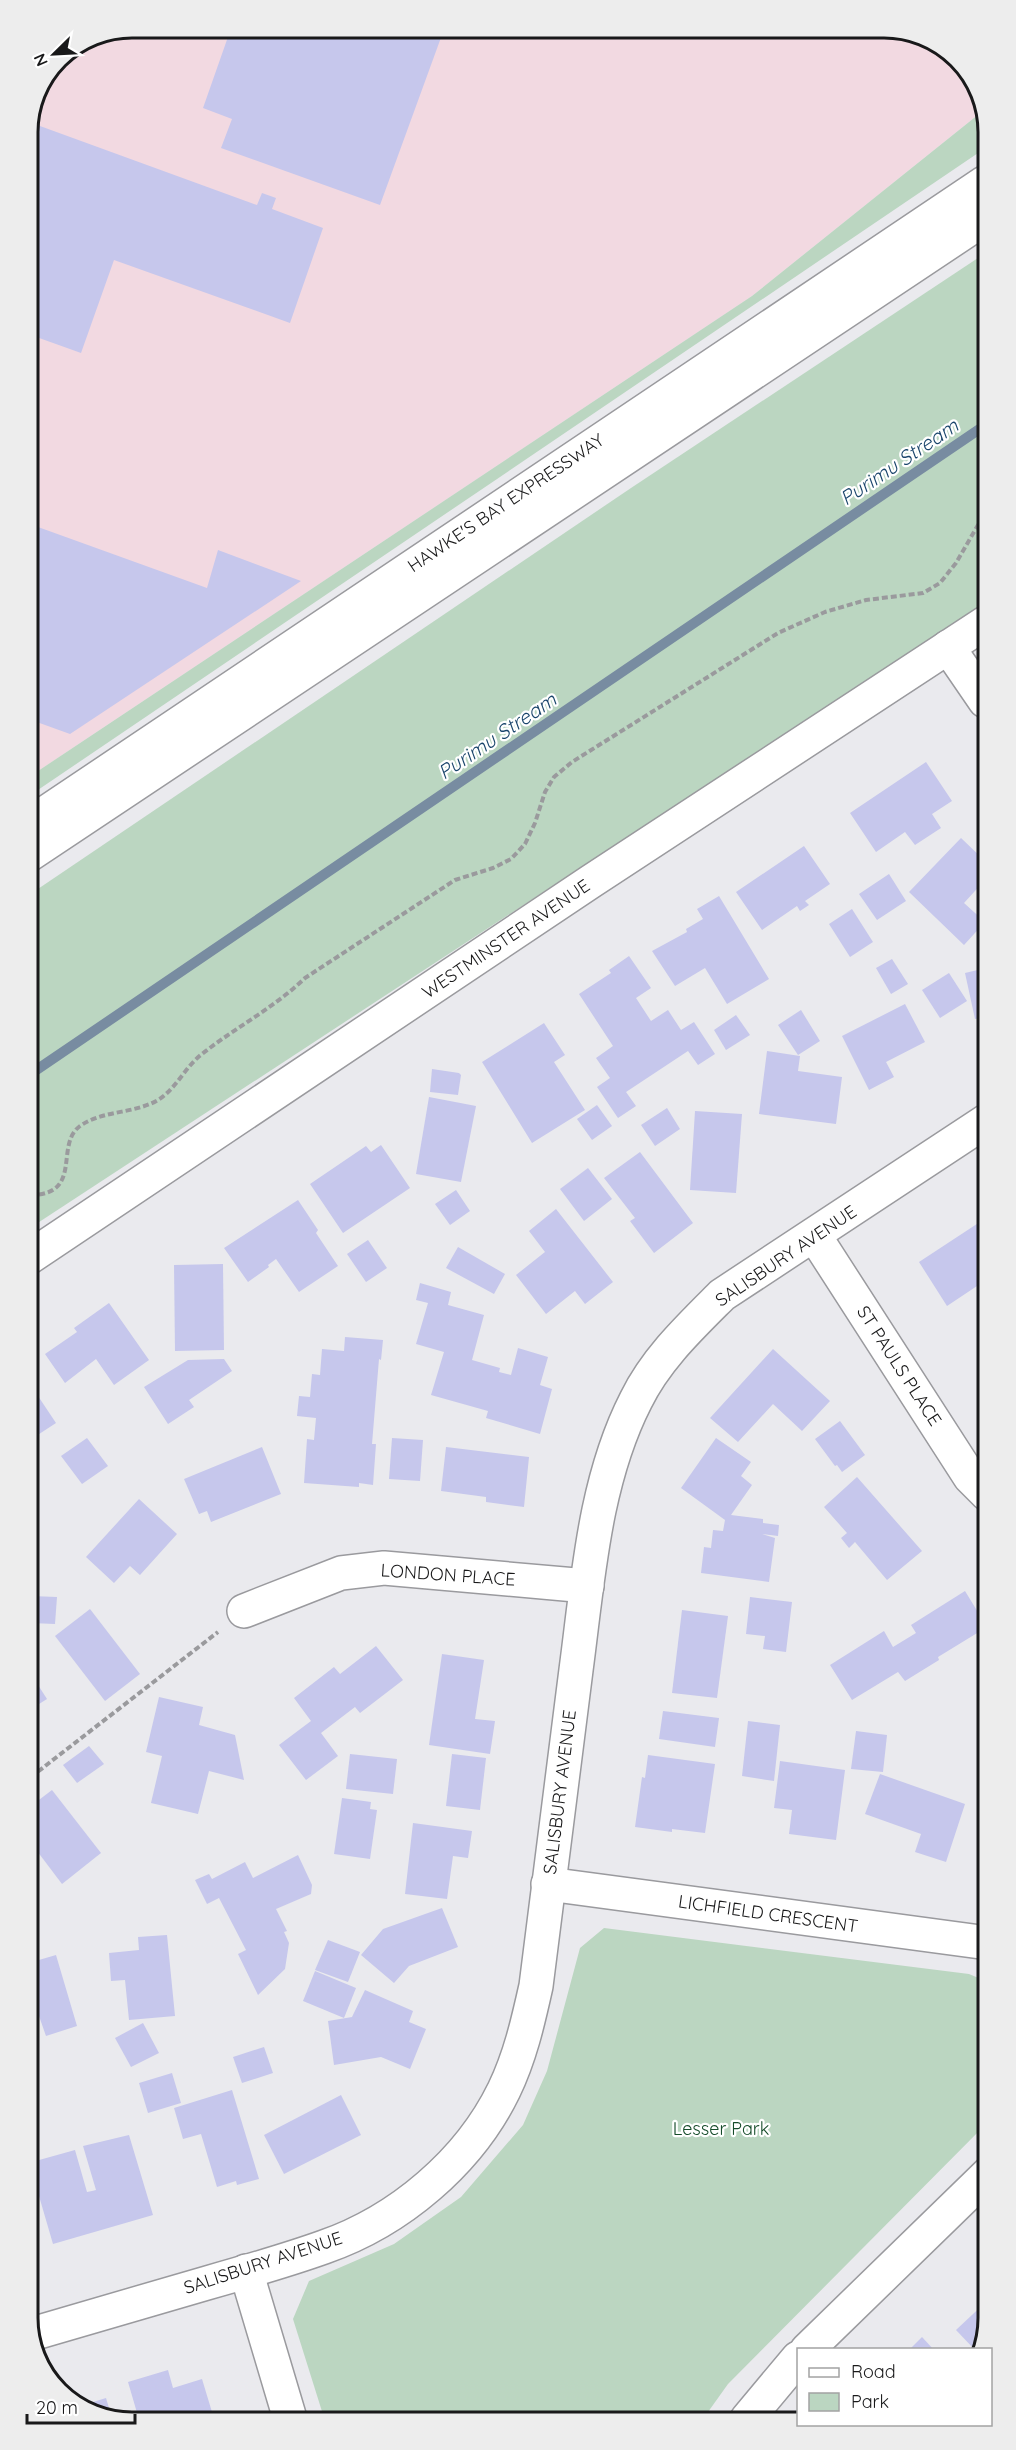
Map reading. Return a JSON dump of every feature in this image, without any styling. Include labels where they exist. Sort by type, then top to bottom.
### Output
[{"type":"main road","name":"HAWKE'S BAY EXPRESSWAY","points":[[38,818],[978,187]]},
{"type":"main road","name":"HAWKE'S BAY EXPRESSWAY","points":[[38,849],[978,223]]},
{"type":"main road","name":"WESTMINSTER AVENUE","points":[[38,1252],[978,627]]},
{"type":"main road","points":[[948,647],[978,691]]},
{"type":"main road","name":"SALISBURY AVENUE","points":[[38,2332],[326,2247],[376,2223],[417,2196],[451,2164],[481,2129],[504,2090],[522,2047],[536,1986],[587,1586],[608,1473],[636,1399],[654,1370],[686,1330],[722,1295],[978,1126]]},
{"type":"main road","name":"ST PAULS PLACE","points":[[814,1235],[970,1477],[978,1485]]},
{"type":"main road","name":"LONDON PLACE","points":[[244,1611],[341,1572],[384,1568],[587,1586]]},
{"type":"main road","name":"LICHFIELD CRESCENT","points":[[548,1884],[978,1942]]},
{"type":"main road","points":[[808,2348],[978,2184]]},
{"type":"main road","points":[[246,2271],[288,2412]]},
{"type":"main road","points":[[753,2412],[797,2359]]},
{"type":"path","points":[[38,1194],[56,1187],[65,1176],[71,1137],[79,1127],[95,1119],[145,1107],[161,1098],[189,1065],[202,1054],[285,997],[305,978],[455,880],[493,868],[511,859],[525,844],[545,792],[554,777],[572,762],[778,633],[825,612],[866,600],[923,593],[940,583],[956,564],[978,525]]},
{"type":"path","points":[[38,1772],[190,1656],[244,1611]]},
{"type":"shaded area","points":[[132,38],[891,38],[903,39],[920,45],[942,57],[951,65],[969,90],[977,116],[752,296],[38,771],[38,125],[41,107],[51,84],[84,84],[85,50],[113,39]]},
{"type":"green space","points":[[977,116],[978,153],[38,790],[38,771],[752,296]]},
{"type":"green space","points":[[978,258],[978,608],[38,1223],[38,889],[631,488]]},
{"type":"green space","name":"Lesser Park","points":[[604,1928],[969,1974],[978,1978],[978,2132],[728,2384],[708,2412],[322,2412],[293,2319],[309,2281],[394,2244],[461,2197],[523,2125],[547,2071],[580,1948]]},
{"type":"building","points":[[228,38],[441,38],[380,205],[221,148],[232,119],[203,108]]},
{"type":"building","points":[[38,125],[257,205],[262,193],[276,198],[272,209],[323,228],[290,323],[114,260],[81,353],[38,338]]},
{"type":"building","points":[[38,527],[207,588],[218,550],[301,581],[70,734],[38,722]]},
{"type":"building","points":[[926,762],[952,801],[932,814],[941,828],[915,845],[905,832],[876,852],[850,813]]},
{"type":"building","points":[[961,838],[978,854],[978,888],[964,903],[978,916],[978,930],[964,945],[909,892]]},
{"type":"building","points":[[804,846],[830,884],[805,901],[809,905],[800,911],[797,906],[762,930],[736,892]]},
{"type":"building","points":[[889,874],[906,901],[877,920],[859,894]]},
{"type":"building","points":[[719,896],[769,979],[727,1004],[705,968],[675,986],[652,951],[687,932],[686,929],[703,919],[697,909]]},
{"type":"building","points":[[852,909],[873,942],[850,957],[829,924]]},
{"type":"building","points":[[629,956],[651,988],[636,998],[651,1021],[668,1010],[681,1030],[694,1022],[715,1054],[698,1065],[688,1051],[626,1092],[636,1106],[618,1118],[597,1087],[610,1078],[596,1058],[613,1046],[579,994],[611,973],[609,970]]},
{"type":"building","points":[[892,959],[908,984],[891,994],[876,968]]},
{"type":"building","points":[[978,970],[978,1018],[975,1019],[965,973]]},
{"type":"building","points":[[949,973],[967,1001],[940,1018],[922,990]]},
{"type":"building","points":[[905,1004],[925,1042],[886,1062],[894,1077],[869,1090],[842,1036]]},
{"type":"building","points":[[801,1010],[820,1041],[798,1055],[778,1025]]},
{"type":"building","points":[[736,1015],[750,1035],[726,1050],[714,1030]]},
{"type":"building","points":[[544,1023],[565,1055],[554,1062],[585,1110],[532,1143],[482,1062]]},
{"type":"building","points":[[767,1051],[800,1056],[798,1071],[842,1077],[836,1124],[759,1114]]},
{"type":"building","points":[[432,1069],[461,1075],[458,1095],[430,1092]]},
{"type":"building","points":[[429,1097],[476,1106],[461,1182],[416,1174]]},
{"type":"building","points":[[597,1105],[612,1126],[592,1140],[577,1119]]},
{"type":"building","points":[[667,1108],[680,1129],[655,1146],[641,1125]]},
{"type":"building","points":[[695,1111],[742,1114],[736,1193],[690,1190]]},
{"type":"building","points":[[381,1145],[410,1188],[343,1233],[310,1184],[366,1146],[371,1152]]},
{"type":"building","points":[[640,1152],[693,1223],[654,1253],[630,1221],[635,1218],[604,1178]]},
{"type":"building","points":[[588,1168],[612,1199],[584,1221],[560,1189]]},
{"type":"building","points":[[456,1190],[470,1211],[450,1225],[435,1204]]},
{"type":"building","points":[[298,1200],[338,1266],[299,1292],[276,1259],[248,1282],[224,1248]]},
{"type":"building","points":[[556,1209],[613,1282],[585,1304],[575,1291],[546,1314],[516,1275],[545,1252],[529,1231]]},
{"type":"building","points":[[978,1223],[978,1285],[947,1306],[919,1262]]},
{"type":"building","points":[[368,1240],[387,1268],[366,1282],[347,1254]]},
{"type":"building","points":[[458,1247],[505,1274],[494,1294],[446,1268]]},
{"type":"building","points":[[223,1264],[224,1350],[175,1351],[174,1265]]},
{"type":"building","points":[[420,1283],[451,1292],[448,1305],[484,1315],[472,1360],[500,1368],[499,1372],[511,1375],[518,1348],[548,1357],[540,1385],[552,1389],[540,1434],[486,1418],[488,1411],[431,1395],[444,1352],[416,1344],[428,1303],[416,1300]]},
{"type":"building","points":[[109,1303],[149,1360],[114,1385],[96,1359],[65,1383],[45,1354],[77,1332],[74,1328]]},
{"type":"building","points":[[345,1337],[383,1340],[381,1360],[379,1359],[372,1444],[376,1444],[373,1485],[359,1483],[359,1487],[304,1483],[307,1439],[314,1440],[316,1418],[297,1416],[299,1396],[310,1397],[312,1374],[320,1375],[322,1349],[344,1351]]},
{"type":"building","points":[[773,1349],[830,1401],[802,1431],[773,1404],[738,1442],[710,1418]]},
{"type":"building","points":[[224,1359],[232,1371],[189,1400],[194,1407],[168,1424],[144,1387],[188,1360]]},
{"type":"building","points":[[38,1396],[56,1423],[38,1435]]},
{"type":"building","points":[[840,1421],[865,1455],[842,1472],[815,1439]]},
{"type":"building","points":[[87,1438],[108,1466],[82,1484],[61,1456]]},
{"type":"building","points":[[392,1438],[423,1440],[420,1481],[389,1479]]},
{"type":"building","points":[[716,1438],[751,1462],[741,1476],[752,1485],[731,1515],[763,1519],[763,1523],[779,1525],[778,1536],[762,1534],[775,1538],[769,1582],[701,1573],[704,1547],[711,1548],[713,1530],[723,1531],[725,1520],[681,1488]]},
{"type":"building","points":[[262,1447],[281,1494],[211,1522],[207,1511],[199,1514],[184,1479]]},
{"type":"building","points":[[446,1447],[529,1457],[524,1507],[486,1502],[486,1497],[441,1491]]},
{"type":"building","points":[[857,1477],[922,1551],[887,1580],[855,1542],[849,1548],[841,1538],[847,1533],[824,1507]]},
{"type":"building","points":[[139,1499],[177,1534],[140,1575],[130,1566],[114,1583],[86,1557]]},
{"type":"building","points":[[965,1591],[978,1612],[978,1633],[938,1657],[939,1660],[905,1681],[898,1672],[852,1700],[830,1665],[884,1631],[893,1647],[916,1633],[911,1625]]},
{"type":"building","points":[[38,1596],[57,1597],[55,1624],[38,1623]]},
{"type":"building","points":[[750,1597],[792,1602],[786,1652],[763,1649],[765,1636],[746,1634]]},
{"type":"building","points":[[90,1609],[140,1674],[105,1701],[55,1636]]},
{"type":"building","points":[[682,1610],[728,1616],[717,1698],[672,1693]]},
{"type":"building","points":[[376,1646],[403,1680],[360,1713],[355,1707],[321,1733],[338,1756],[306,1780],[279,1745],[311,1721],[294,1698],[334,1667],[340,1674]]},
{"type":"building","points":[[442,1654],[484,1660],[475,1719],[495,1721],[490,1754],[429,1745]]},
{"type":"building","points":[[38,1685],[47,1699],[38,1705]]},
{"type":"building","points":[[159,1697],[203,1707],[199,1725],[235,1735],[244,1780],[209,1771],[198,1814],[151,1803],[162,1756],[146,1752]]},
{"type":"building","points":[[663,1711],[719,1718],[715,1747],[659,1739]]},
{"type":"building","points":[[748,1721],[780,1725],[774,1781],[742,1776]]},
{"type":"building","points":[[856,1731],[887,1735],[883,1772],[851,1769]]},
{"type":"building","points":[[89,1746],[104,1764],[77,1783],[63,1765]]},
{"type":"building","points":[[350,1754],[397,1759],[393,1794],[346,1789]]},
{"type":"building","points":[[452,1754],[486,1758],[480,1810],[446,1806]]},
{"type":"building","points":[[648,1755],[715,1764],[705,1833],[672,1829],[672,1832],[635,1827],[642,1777],[645,1778]]},
{"type":"building","points":[[780,1761],[845,1770],[836,1840],[789,1834],[792,1810],[774,1808]]},
{"type":"building","points":[[880,1774],[965,1804],[946,1862],[915,1852],[921,1834],[865,1814]]},
{"type":"building","points":[[52,1790],[101,1853],[62,1884],[38,1852],[38,1801]]},
{"type":"building","points":[[342,1798],[371,1802],[370,1809],[377,1810],[370,1859],[334,1854]]},
{"type":"building","points":[[413,1823],[472,1831],[468,1858],[453,1856],[447,1899],[405,1894]]},
{"type":"building","points":[[298,1855],[312,1885],[311,1894],[276,1909],[287,1931],[284,1932],[289,1943],[285,1969],[258,1995],[238,1954],[246,1950],[219,1898],[207,1904],[195,1880],[209,1874],[212,1879],[245,1862],[253,1878]]},
{"type":"building","points":[[442,1908],[458,1947],[409,1966],[394,1983],[361,1955],[383,1929]]},
{"type":"building","points":[[167,1935],[175,2016],[129,2020],[125,1980],[111,1981],[109,1953],[139,1950],[138,1937]]},
{"type":"building","points":[[328,1940],[360,1952],[348,1982],[315,1970]]},
{"type":"building","points":[[56,1955],[77,2026],[46,2036],[38,2016],[38,1960]]},
{"type":"building","points":[[315,1971],[356,1988],[344,2018],[303,2001]]},
{"type":"building","points":[[365,1990],[413,2011],[409,2022],[426,2029],[410,2069],[381,2057],[334,2065],[328,2021],[352,2017]]},
{"type":"building","points":[[143,2023],[159,2053],[131,2067],[115,2038]]},
{"type":"building","points":[[264,2047],[273,2073],[242,2083],[233,2057]]},
{"type":"building","points":[[172,2073],[181,2103],[148,2113],[139,2083]]},
{"type":"building","points":[[232,2090],[259,2179],[237,2185],[236,2181],[217,2187],[201,2134],[183,2139],[174,2108]]},
{"type":"building","points":[[341,2095],[361,2135],[284,2174],[264,2135]]},
{"type":"building","points":[[129,2135],[153,2215],[53,2244],[38,2193],[38,2160],[75,2150],[87,2192],[96,2190],[83,2146]]},
{"type":"building","points":[[978,2309],[974,2348],[956,2330]]},
{"type":"building","points":[[922,2337],[932,2348],[911,2348]]},
{"type":"building","points":[[168,2370],[173,2388],[202,2379],[212,2412],[137,2412],[128,2382]]},
{"type":"building","points":[[106,2398],[110,2410],[101,2408],[91,2403]]},
{"type":"waterway","name":"Purimu Stream","points":[[38,1069],[978,430]]}]
